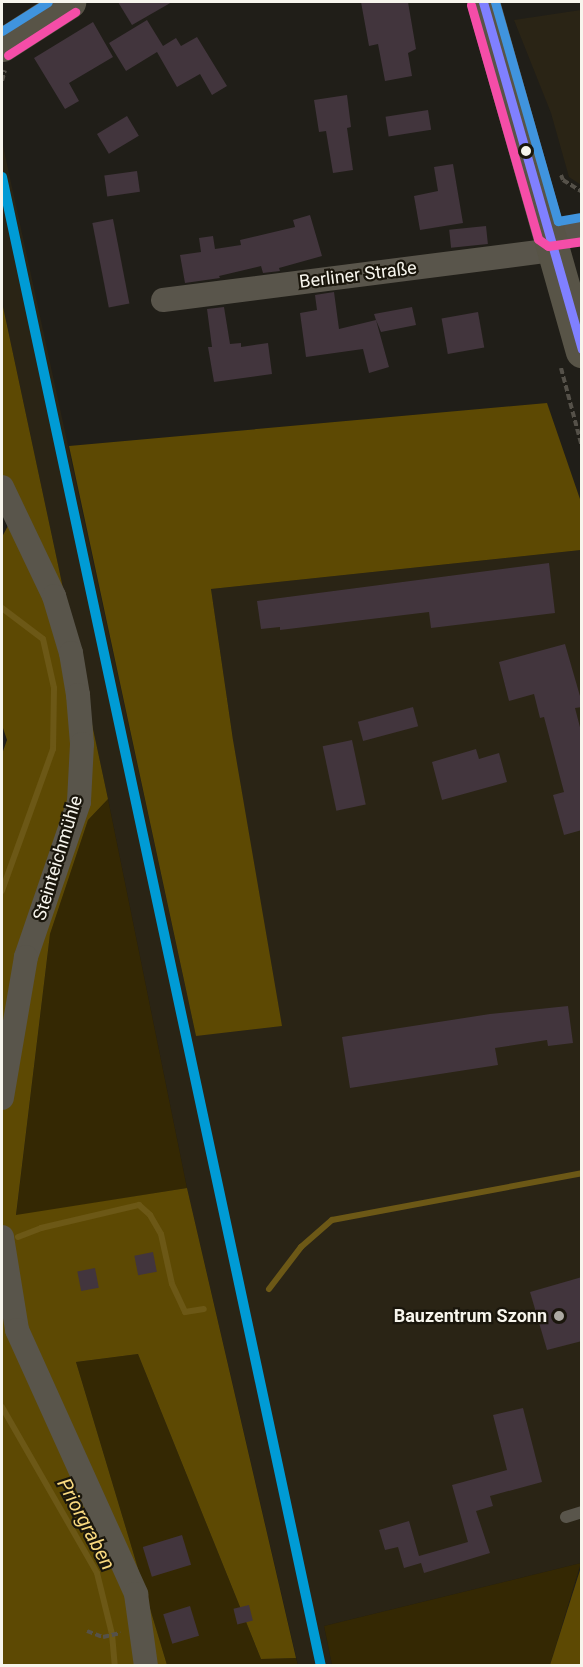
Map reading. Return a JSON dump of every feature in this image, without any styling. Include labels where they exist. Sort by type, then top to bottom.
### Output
[{"type":"main road","points":[[2,45],[69,2]]},
{"type":"main road","points":[[483,2],[552,242],[570,356]]},
{"type":"street","name":"Berliner Straße","points":[[163,300],[552,242],[582,229]]},
{"type":"street","name":"Steinteichmühle","points":[[2,487],[54,596],[71,653],[78,695],[82,744],[79,802],[26,957],[2,1098]]},
{"type":"street","points":[[2,1237],[17,1330],[136,1594],[146,1665]]},
{"type":"lane","points":[[566,1517],[582,1512]]},
{"type":"path","points":[[559,169],[563,180],[582,192]]},
{"type":"path","points":[[570,356],[582,447]]},
{"type":"path","points":[[87,1631],[103,1637],[124,1632]]},
{"type":"shaded area","points":[[582,10],[581,185],[569,177],[551,113],[514,20]]},
{"type":"shaded area","points":[[2,141],[196,1036],[233,740],[211,589],[581,550],[581,1563],[324,1626],[332,1665],[298,1665],[187,1188],[108,799],[2,302]]},
{"type":"shaded area","points":[[2,302],[108,799],[88,820],[50,934],[16,1215],[187,1188],[296,1658],[261,1659],[138,1354],[76,1362],[167,1665],[2,1665],[2,754],[7,740],[2,725],[2,537],[19,505],[2,477]]},
{"type":"shaded area","points":[[547,403],[581,502],[581,550],[211,589],[233,740],[282,1026],[196,1036],[69,446]]},
{"type":"shaded area","points":[[108,799],[187,1188],[16,1216],[50,934],[88,820]]},
{"type":"shaded area","points":[[138,1354],[261,1659],[296,1658],[298,1665],[167,1665],[76,1362]]},
{"type":"shaded area","points":[[581,1563],[550,1665],[332,1665],[324,1626]]},
{"type":"shaded area","points":[[581,1567],[581,1665],[550,1665]]},
{"type":"building","points":[[118,2],[172,2],[132,25]]},
{"type":"building","points":[[361,2],[408,2],[416,49],[408,53],[412,76],[385,81],[378,44],[369,46]]},
{"type":"building","points":[[147,20],[163,46],[176,38],[181,46],[197,37],[227,86],[212,95],[200,74],[177,87],[157,52],[126,71],[109,43]]},
{"type":"building","points":[[93,22],[113,57],[69,83],[79,101],[65,109],[34,58]]},
{"type":"building","points":[[347,95],[351,127],[347,128],[353,170],[333,173],[326,131],[319,132],[314,100]]},
{"type":"building","points":[[428,110],[431,130],[389,136],[386,117]]},
{"type":"building","points":[[127,116],[139,136],[109,154],[97,134]]},
{"type":"building","points":[[453,164],[463,223],[420,230],[414,196],[438,191],[434,167]]},
{"type":"building","points":[[137,171],[140,192],[107,196],[104,176]]},
{"type":"building","points":[[310,215],[322,256],[279,268],[280,271],[263,273],[261,266],[219,276],[220,278],[185,283],[180,255],[201,252],[199,238],[213,236],[215,249],[241,245],[240,240],[295,227],[293,220]]},
{"type":"building","points":[[113,219],[129,303],[109,307],[92,223]]},
{"type":"building","points":[[486,226],[488,244],[451,248],[449,230]]},
{"type":"building","points":[[334,292],[339,329],[376,320],[389,367],[369,373],[363,349],[306,357],[300,313],[317,310],[315,295]]},
{"type":"building","points":[[224,307],[230,344],[241,343],[241,347],[268,343],[272,374],[214,382],[208,347],[212,347],[207,309]]},
{"type":"building","points":[[412,307],[416,325],[381,332],[374,314]]},
{"type":"building","points":[[478,312],[484,347],[448,354],[442,318]]},
{"type":"building","points":[[549,563],[555,613],[431,628],[429,612],[280,630],[280,627],[261,629],[257,601]]},
{"type":"building","points":[[565,644],[582,703],[582,707],[575,708],[582,735],[582,830],[564,835],[553,795],[564,792],[544,717],[540,718],[534,694],[509,701],[499,662]]},
{"type":"building","points":[[413,707],[418,726],[363,741],[358,722]]},
{"type":"building","points":[[352,740],[366,805],[336,811],[323,746]]},
{"type":"building","points":[[476,749],[479,759],[499,753],[507,782],[442,800],[432,762]]},
{"type":"building","points":[[568,1006],[573,1043],[548,1046],[547,1040],[495,1048],[498,1065],[350,1088],[342,1037],[490,1014]]},
{"type":"building","points":[[153,1252],[157,1272],[138,1275],[134,1256]]},
{"type":"building","points":[[95,1268],[99,1288],[81,1291],[77,1271]]},
{"type":"building","name":"Bauzentrum Szonn","points":[[582,1277],[582,1341],[547,1350],[530,1292]]},
{"type":"building","points":[[523,1408],[542,1482],[490,1496],[493,1506],[476,1511],[490,1553],[424,1573],[421,1563],[404,1568],[398,1547],[385,1550],[379,1530],[409,1521],[419,1556],[468,1542],[452,1485],[507,1470],[493,1415]]},
{"type":"building","points":[[182,1535],[191,1565],[152,1577],[143,1547]]},
{"type":"building","points":[[249,1605],[253,1621],[237,1624],[233,1609]]},
{"type":"building","points":[[190,1606],[199,1636],[172,1644],[163,1614]]},
{"type":"waterway","name":"Priorgraben","points":[[2,608],[43,639],[54,688],[53,749],[2,891]]},
{"type":"waterway","points":[[269,1289],[301,1247],[332,1220],[582,1173]]},
{"type":"waterway","points":[[18,1237],[41,1228],[139,1205],[150,1215],[161,1234],[172,1284],[185,1312],[204,1309]]},
{"type":"waterway","name":"Priorgraben","points":[[2,1407],[97,1573],[112,1634],[115,1666]]},
{"type":"transit line","points":[[2,31],[48,2]]},
{"type":"transit line","points":[[483,2],[582,349]]},
{"type":"transit line","points":[[495,2],[558,221],[580,217]]},
{"type":"transit line","points":[[471,5],[538,239],[548,246],[582,241]]},
{"type":"transit line","points":[[8,55],[75,12]]},
{"type":"transit line","points":[[2,177],[321,1666]]},
{"type":"place","name":"Bauzentrum Szonn","points":[[559,1316]]}]
